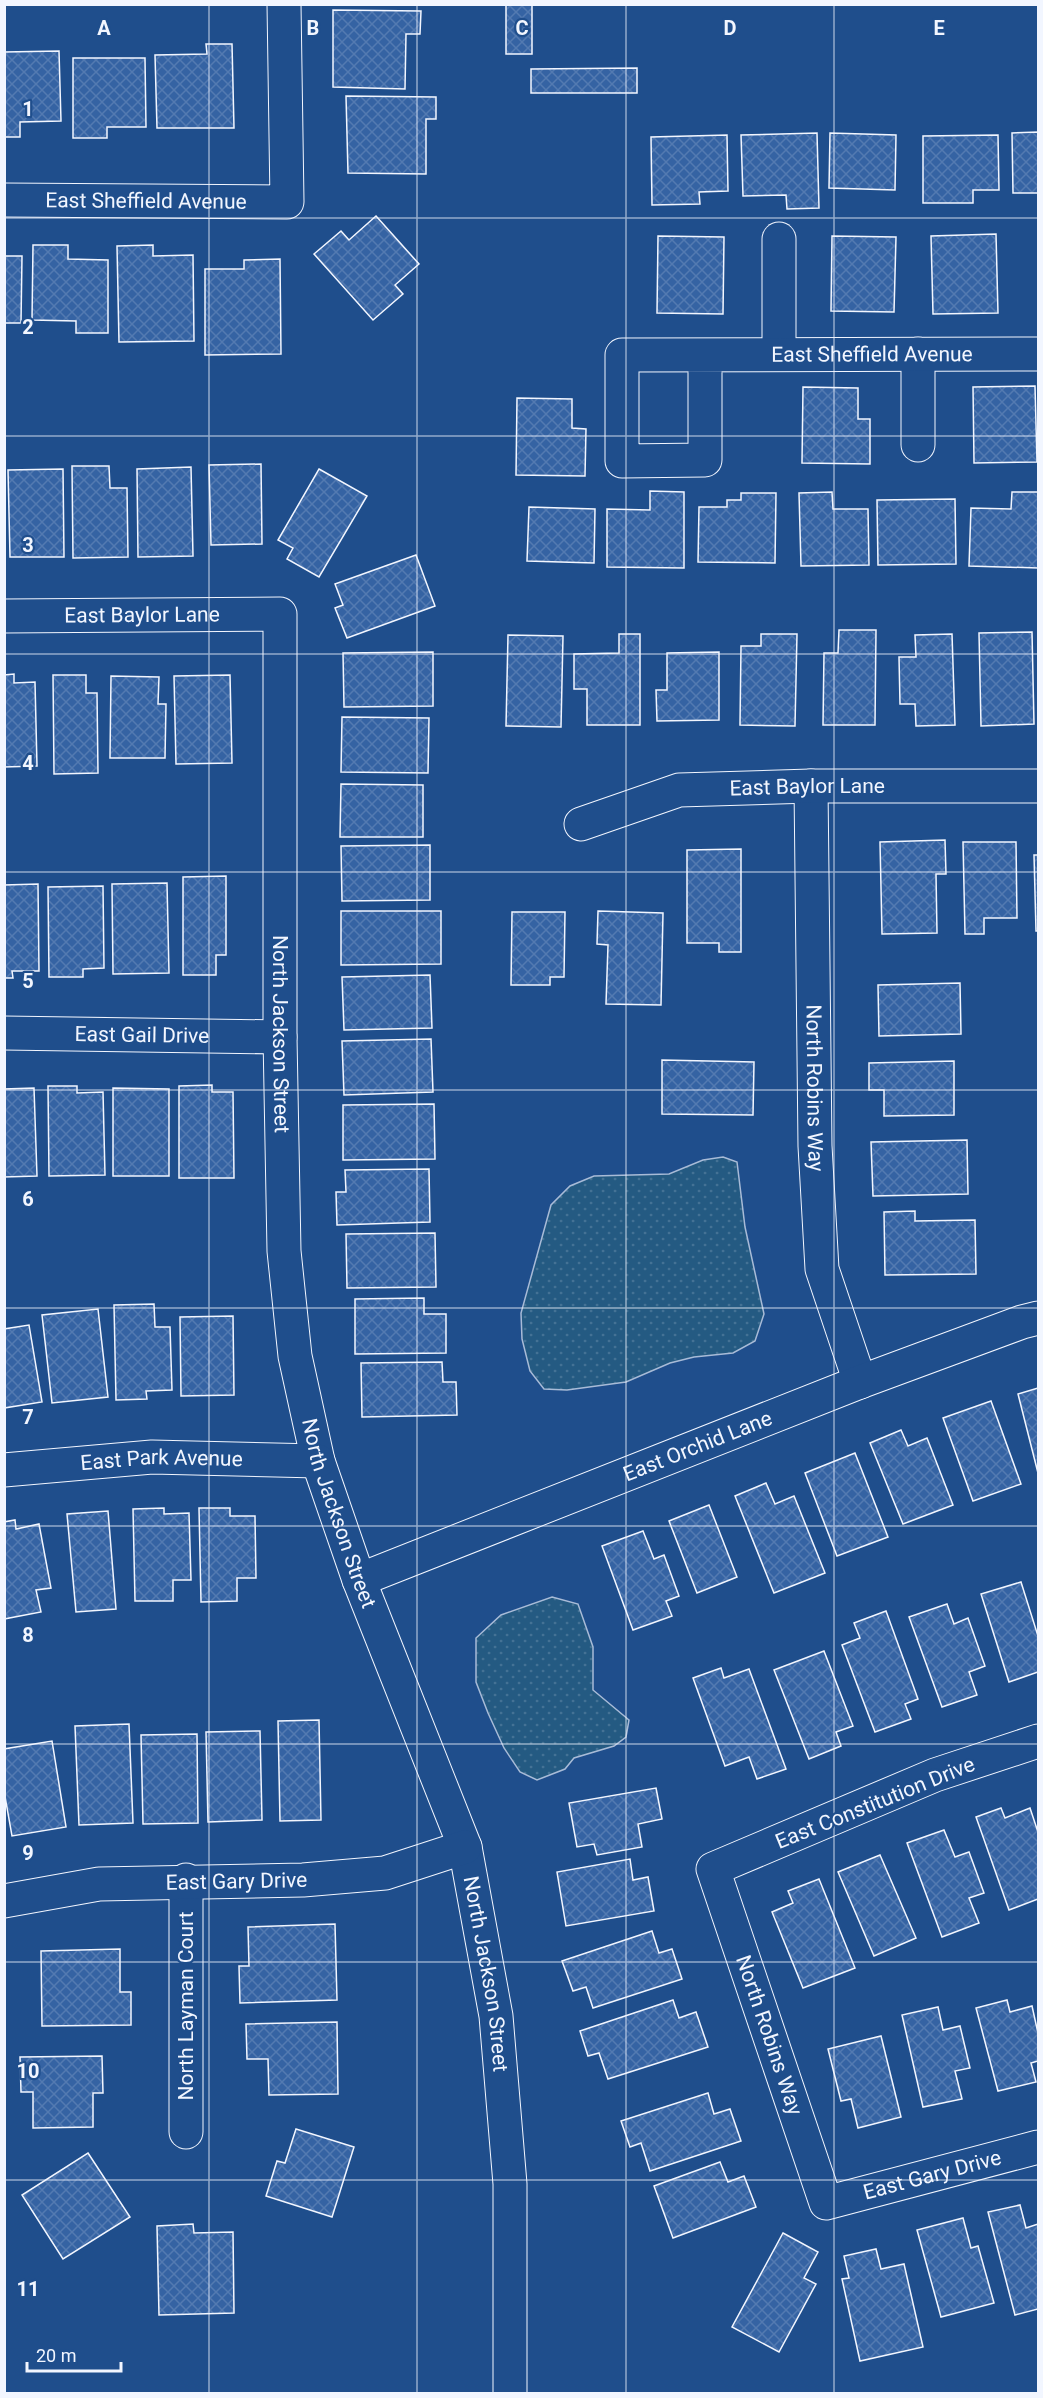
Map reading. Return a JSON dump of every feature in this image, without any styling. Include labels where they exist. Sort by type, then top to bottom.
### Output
[{"type":"street","name":"East Sheffield Avenue","points":[[4,200],[287,202],[284,4]]},
{"type":"street","points":[[779,239],[779,354]]},
{"type":"street","points":[[918,354],[918,444]]},
{"type":"street","name":"East Sheffield Avenue","points":[[705,355],[1038,354]]},
{"type":"street","name":"East Baylor Lane","points":[[4,616],[280,614]]},
{"type":"street","name":"North Jackson Street","points":[[280,614],[280,1038],[284,1251],[295,1356],[318,1461],[359,1580],[465,1847],[496,2016],[510,2184],[510,2394]]},
{"type":"street","name":"East Baylor Lane","points":[[581,824],[679,790],[811,786],[1038,786]]},
{"type":"street","name":"North Robins Way","points":[[811,786],[815,1146],[822,1269],[860,1382]]},
{"type":"street","name":"East Gail Drive","points":[[4,1033],[280,1038]]},
{"type":"street","name":"East Orchid Lane","points":[[359,1580],[860,1382],[1038,1318]]},
{"type":"street","name":"East Park Avenue","points":[[4,1470],[152,1457],[318,1461]]},
{"type":"street","name":"East Constitution Drive","points":[[713,1869],[935,1775],[1038,1741]]},
{"type":"street","name":"East Gary Drive","points":[[4,1901],[99,1884],[186,1880],[303,1880],[385,1873],[465,1847]]},
{"type":"street","name":"North Robins Way","points":[[713,1869],[826,2203]]},
{"type":"street","name":"North Layman Court","points":[[186,1880],[186,2132]]},
{"type":"street","name":"East Gary Drive","points":[[826,2203],[1038,2146]]},
{"type":"shaded area","points":[[723,1157],[737,1162],[745,1227],[764,1314],[755,1341],[733,1353],[694,1357],[670,1363],[626,1382],[567,1390],[544,1389],[530,1371],[522,1339],[521,1313],[551,1205],[570,1186],[594,1176],[669,1174],[703,1160]]},
{"type":"shaded area","points":[[552,1597],[578,1604],[593,1647],[593,1690],[629,1720],[626,1737],[614,1746],[574,1758],[565,1769],[537,1780],[520,1772],[504,1748],[488,1713],[476,1682],[476,1638],[501,1615]]},
{"type":"building","points":[[506,4],[532,4],[532,54],[506,54]]},
{"type":"building","points":[[333,10],[421,11],[420,34],[406,34],[405,89],[333,87]]},
{"type":"building","points":[[206,44],[232,44],[234,128],[157,128],[155,55],[207,54]]},
{"type":"building","points":[[59,51],[61,121],[20,122],[20,137],[4,137],[4,52]]},
{"type":"building","points":[[73,58],[145,58],[146,127],[107,127],[107,138],[73,138]]},
{"type":"building","points":[[637,68],[637,93],[531,93],[531,69]]},
{"type":"building","points":[[346,96],[436,97],[436,119],[426,119],[426,174],[348,173]]},
{"type":"building","points":[[1038,132],[1038,193],[1013,193],[1012,133]]},
{"type":"building","points":[[817,133],[819,208],[787,209],[786,195],[743,196],[741,135]]},
{"type":"building","points":[[830,133],[896,135],[895,190],[829,188]]},
{"type":"building","points":[[727,135],[728,191],[699,192],[700,204],[652,205],[651,137]]},
{"type":"building","points":[[998,135],[999,190],[973,190],[973,203],[923,203],[923,136]]},
{"type":"building","points":[[376,216],[419,264],[395,285],[403,294],[373,320],[314,254],[341,231],[349,240]]},
{"type":"building","points":[[996,234],[998,313],[933,314],[931,236]]},
{"type":"building","points":[[658,236],[724,237],[723,314],[657,313]]},
{"type":"building","points":[[832,236],[896,237],[894,312],[831,311]]},
{"type":"building","points":[[33,245],[68,245],[68,259],[108,260],[108,333],[76,333],[76,321],[32,320]]},
{"type":"building","points":[[153,245],[153,256],[193,255],[194,341],[119,342],[117,246]]},
{"type":"building","points":[[4,256],[22,256],[21,323],[4,323]]},
{"type":"building","points":[[280,259],[281,354],[205,355],[205,269],[244,269],[244,260]]},
{"type":"building","points":[[1035,386],[1037,462],[974,463],[973,387]]},
{"type":"building","points":[[803,387],[858,388],[858,419],[870,419],[870,464],[802,463]]},
{"type":"building","points":[[517,398],[572,399],[572,428],[586,429],[585,476],[516,475]]},
{"type":"building","points":[[261,464],[262,544],[211,545],[209,465]]},
{"type":"building","points":[[72,466],[109,466],[110,488],[127,488],[128,557],[73,558]]},
{"type":"building","points":[[191,467],[193,556],[138,557],[137,469]]},
{"type":"building","points":[[63,469],[64,557],[10,557],[8,470]]},
{"type":"building","points":[[319,469],[367,496],[319,577],[287,559],[293,548],[278,540]]},
{"type":"building","points":[[650,491],[684,492],[684,568],[607,567],[607,509],[650,510]]},
{"type":"building","points":[[832,492],[833,509],[868,509],[869,565],[801,566],[799,493]]},
{"type":"building","points":[[1012,492],[1038,492],[1038,568],[969,566],[971,508],[1011,509]]},
{"type":"building","points":[[741,493],[776,493],[775,563],[698,562],[699,507],[727,507],[727,500],[741,500]]},
{"type":"building","points":[[955,499],[956,564],[878,565],[877,500]]},
{"type":"building","points":[[529,507],[595,509],[594,563],[527,561]]},
{"type":"building","points":[[416,555],[435,606],[347,638],[335,608],[343,605],[335,584]]},
{"type":"building","points":[[839,630],[876,630],[875,725],[823,725],[824,653],[838,653]]},
{"type":"building","points":[[1032,632],[1034,724],[981,726],[979,633]]},
{"type":"building","points":[[619,634],[640,634],[640,725],[587,725],[587,689],[574,689],[574,654],[619,653]]},
{"type":"building","points":[[761,634],[797,634],[795,726],[740,725],[741,646],[761,646]]},
{"type":"building","points":[[952,634],[955,725],[916,726],[915,704],[900,704],[899,657],[916,657],[915,635]]},
{"type":"building","points":[[508,635],[563,636],[561,727],[506,726]]},
{"type":"building","points":[[433,652],[433,706],[344,707],[343,653]]},
{"type":"building","points":[[719,652],[719,720],[657,721],[656,690],[667,690],[667,653]]},
{"type":"building","points":[[14,674],[14,683],[35,682],[37,766],[4,767],[4,675]]},
{"type":"building","points":[[53,675],[86,675],[86,693],[97,693],[98,773],[54,774]]},
{"type":"building","points":[[230,675],[232,763],[176,764],[174,676]]},
{"type":"building","points":[[111,676],[159,677],[158,704],[166,704],[165,758],[110,758]]},
{"type":"building","points":[[342,717],[429,718],[428,773],[341,772]]},
{"type":"building","points":[[341,784],[423,785],[423,837],[340,837]]},
{"type":"building","points":[[945,840],[946,874],[936,874],[937,933],[882,934],[880,842]]},
{"type":"building","points":[[963,842],[1016,842],[1017,918],[984,918],[984,934],[965,934]]},
{"type":"building","points":[[430,845],[430,900],[342,901],[341,846]]},
{"type":"building","points":[[741,849],[741,952],[719,952],[719,943],[687,943],[687,850]]},
{"type":"building","points":[[1034,855],[1038,855],[1038,931],[1036,931]]},
{"type":"building","points":[[226,876],[226,955],[216,955],[216,975],[183,975],[183,877]]},
{"type":"building","points":[[167,883],[169,973],[113,974],[112,884]]},
{"type":"building","points":[[38,884],[39,971],[12,971],[13,978],[4,978],[4,885]]},
{"type":"building","points":[[103,886],[104,968],[83,969],[83,977],[49,977],[48,887]]},
{"type":"building","points":[[341,911],[441,911],[441,964],[341,965]]},
{"type":"building","points":[[598,911],[663,913],[661,1005],[606,1004],[608,945],[597,944]]},
{"type":"building","points":[[512,912],[565,912],[564,977],[550,977],[550,985],[511,985]]},
{"type":"building","points":[[430,975],[432,1028],[344,1030],[342,977]]},
{"type":"building","points":[[960,983],[961,1034],[879,1036],[878,985]]},
{"type":"building","points":[[431,1039],[433,1092],[344,1095],[342,1041]]},
{"type":"building","points":[[662,1060],[754,1062],[753,1115],[662,1114]]},
{"type":"building","points":[[954,1061],[954,1115],[884,1116],[884,1090],[869,1090],[869,1063]]},
{"type":"building","points":[[212,1085],[212,1092],[233,1092],[234,1178],[179,1178],[179,1086]]},
{"type":"building","points":[[48,1086],[77,1086],[77,1093],[103,1092],[105,1175],[49,1176]]},
{"type":"building","points":[[34,1088],[37,1176],[4,1177],[4,1089]]},
{"type":"building","points":[[113,1088],[169,1089],[169,1176],[113,1176]]},
{"type":"building","points":[[434,1104],[435,1159],[343,1160],[343,1105]]},
{"type":"building","points":[[967,1140],[968,1194],[873,1196],[871,1142]]},
{"type":"building","points":[[429,1169],[430,1222],[337,1225],[336,1192],[346,1192],[345,1170]]},
{"type":"building","points":[[915,1211],[915,1221],[975,1220],[976,1274],[885,1275],[884,1212]]},
{"type":"building","points":[[435,1233],[436,1287],[347,1288],[346,1234]]},
{"type":"building","points":[[424,1298],[424,1314],[446,1314],[446,1353],[355,1354],[355,1299]]},
{"type":"building","points":[[154,1304],[155,1327],[170,1327],[172,1390],[146,1391],[147,1399],[116,1400],[114,1305]]},
{"type":"building","points":[[98,1309],[108,1397],[52,1403],[42,1315]]},
{"type":"building","points":[[233,1316],[234,1395],[181,1396],[180,1317]]},
{"type":"building","points":[[29,1325],[42,1402],[4,1408],[4,1329]]},
{"type":"building","points":[[442,1362],[443,1382],[456,1382],[457,1415],[362,1417],[361,1363]]},
{"type":"building","points":[[1038,1388],[1038,1473],[1018,1394]]},
{"type":"building","points":[[991,1401],[1021,1484],[973,1501],[943,1418]]},
{"type":"building","points":[[901,1430],[908,1446],[927,1438],[953,1505],[903,1524],[870,1443]]},
{"type":"building","points":[[855,1453],[888,1537],[837,1556],[805,1473]]},
{"type":"building","points":[[766,1483],[775,1504],[794,1496],[825,1573],[774,1593],[735,1496]]},
{"type":"building","points":[[709,1505],[737,1577],[697,1593],[669,1521]]},
{"type":"building","points":[[164,1508],[164,1514],[189,1513],[191,1580],[173,1580],[173,1601],[135,1601],[133,1509]]},
{"type":"building","points":[[199,1508],[230,1508],[230,1516],[255,1516],[256,1578],[237,1578],[237,1601],[201,1602]]},
{"type":"building","points":[[108,1511],[116,1609],[76,1612],[67,1514]]},
{"type":"building","points":[[15,1520],[16,1529],[39,1524],[51,1588],[36,1590],[41,1612],[4,1619],[4,1522]]},
{"type":"building","points":[[643,1531],[654,1559],[664,1555],[679,1596],[666,1601],[672,1616],[633,1630],[602,1546]]},
{"type":"building","points":[[1021,1582],[1038,1636],[1038,1672],[1009,1682],[981,1594]]},
{"type":"building","points":[[947,1604],[954,1624],[968,1618],[985,1666],[969,1672],[977,1695],[942,1707],[909,1617]]},
{"type":"building","points":[[886,1611],[918,1699],[905,1704],[911,1719],[875,1732],[842,1645],[860,1638],[854,1623]]},
{"type":"building","points":[[824,1651],[853,1726],[836,1732],[841,1746],[809,1759],[774,1670]]},
{"type":"building","points":[[721,1668],[724,1678],[749,1669],[786,1769],[757,1779],[749,1757],[725,1766],[693,1678]]},
{"type":"building","points":[[319,1720],[321,1820],[280,1821],[278,1721]]},
{"type":"building","points":[[129,1724],[133,1823],[79,1825],[75,1726]]},
{"type":"building","points":[[260,1731],[262,1820],[208,1822],[206,1732]]},
{"type":"building","points":[[197,1734],[198,1823],[143,1824],[141,1735]]},
{"type":"building","points":[[52,1741],[66,1827],[12,1836],[4,1791],[4,1749]]},
{"type":"building","points":[[656,1788],[662,1819],[638,1824],[642,1847],[597,1855],[594,1844],[577,1847],[569,1803]]},
{"type":"building","points":[[1001,1808],[1005,1818],[1030,1808],[1038,1832],[1038,1899],[1009,1910],[976,1817]]},
{"type":"building","points":[[944,1830],[955,1857],[969,1852],[984,1893],[969,1898],[979,1923],[942,1937],[907,1843]]},
{"type":"building","points":[[880,1855],[916,1938],[874,1956],[838,1872]]},
{"type":"building","points":[[630,1859],[633,1880],[648,1877],[654,1911],[566,1926],[557,1872]]},
{"type":"building","points":[[819,1879],[855,1968],[803,1988],[772,1912],[793,1903],[788,1891]]},
{"type":"building","points":[[335,1924],[337,2000],[240,2003],[239,1966],[249,1966],[248,1927]]},
{"type":"building","points":[[652,1931],[659,1953],[672,1949],[682,1979],[593,2008],[586,1987],[573,1991],[562,1961]]},
{"type":"building","points":[[120,1949],[120,1992],[131,1992],[131,2025],[42,2026],[41,1951]]},
{"type":"building","points":[[673,2000],[679,2018],[696,2012],[708,2047],[608,2079],[599,2053],[588,2056],[580,2031]]},
{"type":"building","points":[[1007,2000],[1010,2012],[1032,2006],[1038,2033],[1038,2061],[1031,2063],[1036,2082],[998,2091],[976,2008]]},
{"type":"building","points":[[938,2007],[943,2030],[960,2026],[970,2068],[955,2071],[962,2099],[923,2107],[902,2015]]},
{"type":"building","points":[[337,2022],[338,2094],[269,2095],[268,2059],[247,2059],[246,2024]]},
{"type":"building","points":[[881,2036],[901,2117],[858,2128],[851,2099],[841,2101],[828,2049]]},
{"type":"building","points":[[102,2056],[103,2093],[93,2093],[93,2127],[33,2128],[33,2092],[21,2092],[20,2057]]},
{"type":"building","points":[[708,2093],[714,2114],[730,2109],[741,2141],[650,2171],[641,2143],[630,2147],[621,2121]]},
{"type":"building","points":[[296,2129],[354,2147],[332,2217],[266,2196],[277,2161],[285,2163]]},
{"type":"building","points":[[88,2153],[130,2217],[63,2259],[22,2195]]},
{"type":"building","points":[[720,2162],[728,2182],[744,2176],[756,2207],[673,2238],[654,2186]]},
{"type":"building","points":[[1020,2205],[1026,2228],[1038,2224],[1038,2309],[1015,2315],[988,2212]]},
{"type":"building","points":[[963,2218],[971,2248],[978,2246],[994,2303],[941,2317],[917,2230]]},
{"type":"building","points":[[193,2224],[194,2233],[233,2232],[234,2313],[159,2315],[157,2226]]},
{"type":"building","points":[[783,2233],[818,2252],[804,2278],[816,2284],[779,2352],[732,2327]]},
{"type":"building","points":[[876,2249],[881,2269],[904,2264],[923,2347],[860,2361],[842,2279],[849,2278],[844,2256]]}]
